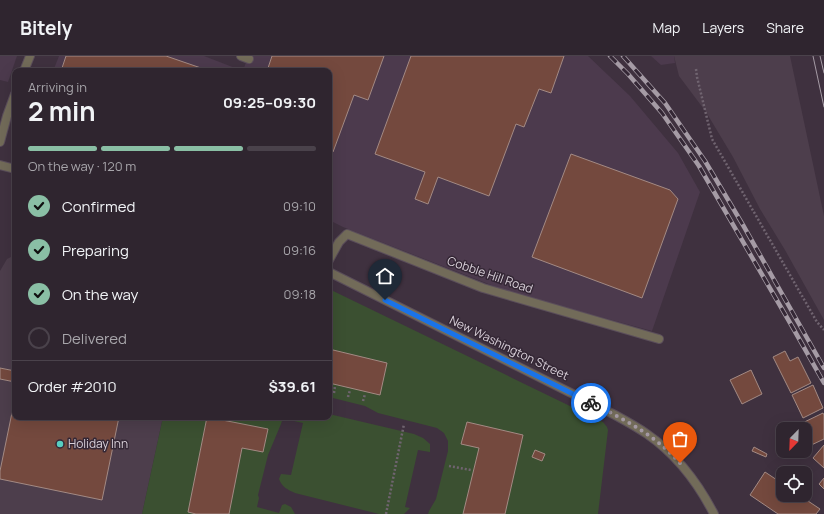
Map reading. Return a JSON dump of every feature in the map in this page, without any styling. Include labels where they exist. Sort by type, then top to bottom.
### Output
[{"type":"street","points":[[25,68],[30,56]]},
{"type":"street","points":[[241,56],[249,59]]},
{"type":"street","points":[[0,142],[12,102]]},
{"type":"street","points":[[0,165],[12,167]]},
{"type":"street","name":"Cobble Hill Road","points":[[332,255],[339,242],[347,234],[483,288],[659,339]]},
{"type":"street","name":"New Washington Street","points":[[332,274],[615,415],[646,433],[660,443],[686,470],[714,514]]},
{"type":"path","points":[[696,69],[712,138],[817,322],[824,330]]},
{"type":"path","points":[[334,394],[335,386]]},
{"type":"path","points":[[348,397],[350,390]]},
{"type":"path","points":[[363,401],[365,394]]},
{"type":"path","points":[[386,514],[404,424]]},
{"type":"path","points":[[449,466],[471,470]]},
{"type":"shaded area","points":[[0,56],[17,56],[8,82],[0,80]]},
{"type":"shaded area","points":[[59,56],[204,56],[235,68],[54,68]]},
{"type":"shaded area","points":[[248,56],[588,56],[630,96],[678,153],[700,192],[652,331],[509,292],[332,222],[332,68],[244,68]]},
{"type":"shaded area","points":[[651,56],[674,56],[675,63],[661,65]]},
{"type":"shaded area","points":[[674,56],[790,56],[824,216],[824,320],[760,209],[733,157],[706,112],[679,76]]},
{"type":"shaded area","points":[[12,256],[12,420],[162,420],[142,514],[0,514],[0,271],[7,259]]},
{"type":"green space","points":[[332,290],[603,422],[608,430],[598,514],[428,514],[436,499],[448,451],[448,441],[444,433],[437,428],[378,413],[365,406],[332,398]]},
{"type":"green space","points":[[332,415],[414,434],[423,438],[430,444],[430,452],[418,450],[405,507],[410,508],[404,514],[379,514],[295,493],[284,486],[279,479],[281,474],[291,475],[303,423],[294,421],[332,420]]},
{"type":"green space","points":[[162,420],[282,420],[268,455],[258,495],[259,498],[257,507],[279,513],[282,505],[285,504],[291,507],[295,514],[142,514]]},
{"type":"building","points":[[66,56],[166,56],[201,68],[62,68]]},
{"type":"building","points":[[272,56],[384,56],[368,100],[354,95],[332,152],[332,68],[268,68]]},
{"type":"building","points":[[411,56],[564,56],[551,93],[539,89],[524,127],[516,124],[489,196],[438,177],[428,204],[415,199],[425,172],[375,154]]},
{"type":"building","points":[[571,154],[670,190],[678,199],[642,298],[532,257]]},
{"type":"building","points":[[332,350],[387,363],[380,395],[332,384]]},
{"type":"building","points":[[785,351],[790,361],[798,357],[811,383],[791,393],[773,357]]},
{"type":"building","points":[[0,368],[12,370],[12,381],[0,379]]},
{"type":"building","points":[[751,370],[762,394],[742,404],[730,380]]},
{"type":"building","points":[[813,385],[823,408],[803,418],[792,395]]},
{"type":"building","name":"Holiday Inn","points":[[12,413],[12,420],[118,420],[102,500],[0,479],[0,471]]},
{"type":"building","points":[[823,413],[824,439],[812,445],[812,422],[804,422]]},
{"type":"building","points":[[206,420],[222,420],[268,429],[263,452],[242,448],[229,514],[196,514],[188,512]]},
{"type":"building","points":[[467,422],[523,435],[505,514],[463,514],[479,448],[461,444]]},
{"type":"building","points":[[824,445],[824,468],[813,458]]},
{"type":"building","points":[[754,447],[767,454],[766,457],[752,451]]},
{"type":"building","points":[[535,450],[545,454],[542,461],[532,457]]},
{"type":"building","points":[[765,472],[776,479],[776,502],[810,502],[820,509],[816,514],[778,514],[750,495]]},
{"type":"building","points":[[824,478],[824,489],[819,484]]},
{"type":"tram line","points":[[813,56],[824,107]]},
{"type":"tram line","points":[[820,56],[824,73]]},
{"type":"railway","points":[[610,56],[662,113],[699,166],[824,383]]},
{"type":"railway","points":[[623,56],[665,103],[705,161],[824,368]]},
{"type":"way so far","points":[[591,403],[646,433],[660,443],[680,463]]},
{"type":"place","name":"Holiday Inn","points":[[60,444]]},
{"type":"route","points":[[385,300],[591,403]]}]
